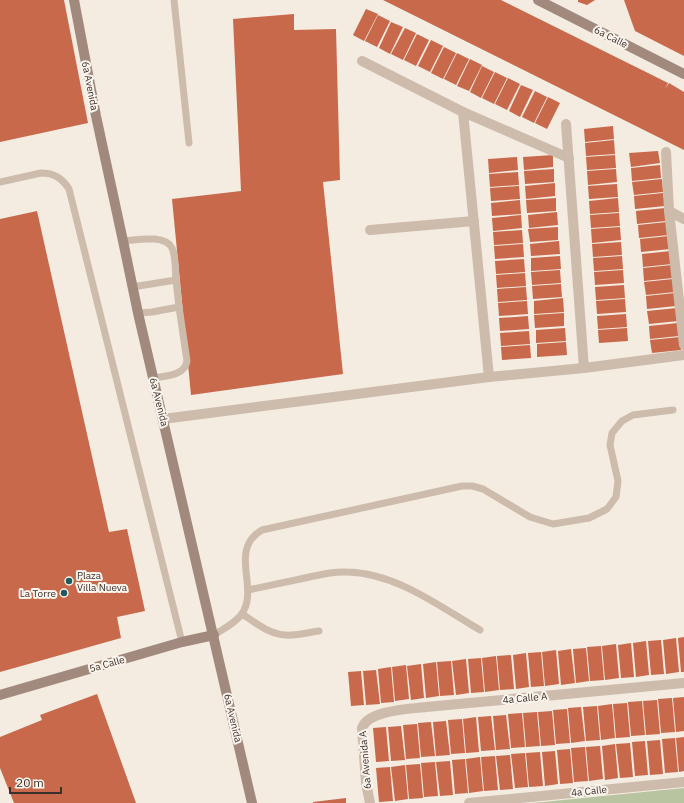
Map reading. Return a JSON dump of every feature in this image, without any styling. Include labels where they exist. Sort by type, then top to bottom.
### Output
[{"type":"main road","name":"6a Avenida","points":[[74,0],[96,116],[132,287],[252,803]]},
{"type":"main road","name":"6a Calle","points":[[538,0],[684,74]]},
{"type":"main road","name":"5a Calle","points":[[0,695],[182,642],[214,635]]},
{"type":"street","points":[[362,61],[463,112],[569,158]]},
{"type":"street","points":[[463,112],[489,377]]},
{"type":"street","points":[[566,124],[584,368]]},
{"type":"street","points":[[666,152],[669,210],[680,258],[684,345]]},
{"type":"street","points":[[669,210],[684,219]]},
{"type":"street","points":[[370,230],[474,221]]},
{"type":"street","points":[[163,419],[489,377],[584,368],[684,355]]},
{"type":"street","name":"4a Calle A","points":[[368,720],[387,713],[426,707],[684,683]]},
{"type":"street","name":"6a Avenida A","points":[[368,720],[362,726],[362,732],[366,783],[370,803]]},
{"type":"street","name":"4a Calle","points":[[470,803],[684,782]]},
{"type":"lane","points":[[174,0],[189,143]]},
{"type":"lane","points":[[0,182],[46,173],[58,176],[69,189],[182,642]]},
{"type":"lane","points":[[123,241],[156,239],[164,241],[171,247],[187,365],[185,369],[179,373],[153,378]]},
{"type":"lane","points":[[132,287],[176,280]]},
{"type":"lane","points":[[138,313],[179,307]]},
{"type":"lane","points":[[214,635],[231,624],[242,614],[246,606],[248,590],[246,552],[249,542],[262,530],[454,487],[472,486],[483,489],[530,517],[553,524],[589,518],[607,509],[616,497],[618,481],[610,445],[612,433],[622,421],[633,414],[673,410]]},
{"type":"lane","points":[[248,590],[330,572],[367,574],[393,581],[423,596],[480,630]]},
{"type":"lane","points":[[242,614],[274,633],[284,635],[319,631]]},
{"type":"green space","points":[[684,788],[684,803],[530,803],[543,802]]},
{"type":"building","points":[[0,0],[64,0],[88,123],[0,142]]},
{"type":"building","points":[[383,0],[501,0],[668,83],[665,89],[669,83],[684,92],[684,150]]},
{"type":"building","points":[[578,0],[595,0],[587,5],[578,2]]},
{"type":"building","points":[[624,0],[684,0],[684,56],[635,31]]},
{"type":"building","points":[[366,9],[378,14],[364,41],[353,35]]},
{"type":"building","points":[[294,14],[294,30],[336,29],[340,180],[323,182],[343,374],[191,395],[172,199],[241,191],[233,19]]},
{"type":"building","points":[[378,15],[390,21],[377,47],[365,41]]},
{"type":"building","points":[[391,22],[403,27],[390,54],[379,48]]},
{"type":"building","points":[[405,28],[416,33],[403,60],[391,54]]},
{"type":"building","points":[[417,34],[429,40],[416,66],[404,60]]},
{"type":"building","points":[[431,40],[443,46],[430,72],[418,66]]},
{"type":"building","points":[[444,47],[456,53],[443,79],[431,73]]},
{"type":"building","points":[[457,53],[469,59],[456,85],[444,79]]},
{"type":"building","points":[[470,59],[482,65],[469,91],[457,86]]},
{"type":"building","points":[[482,66],[494,72],[481,98],[470,92]]},
{"type":"building","points":[[495,72],[507,78],[494,104],[482,98]]},
{"type":"building","points":[[508,78],[520,84],[507,110],[495,104]]},
{"type":"building","points":[[521,85],[533,90],[520,117],[509,111]]},
{"type":"building","points":[[535,91],[547,97],[534,123],[522,117]]},
{"type":"building","points":[[548,97],[560,103],[547,129],[535,123]]},
{"type":"building","points":[[613,126],[614,139],[585,142],[584,129]]},
{"type":"building","points":[[614,140],[615,154],[586,156],[585,143]]},
{"type":"building","points":[[658,151],[660,163],[631,167],[629,153]]},
{"type":"building","points":[[553,155],[553,167],[524,170],[523,157]]},
{"type":"building","points":[[615,155],[616,168],[587,170],[586,157]]},
{"type":"building","points":[[517,157],[518,170],[489,173],[488,159]]},
{"type":"building","points":[[660,165],[661,178],[632,181],[631,168]]},
{"type":"building","points":[[554,169],[554,182],[525,184],[524,171]]},
{"type":"building","points":[[616,169],[617,182],[588,185],[587,171]]},
{"type":"building","points":[[518,172],[519,185],[490,187],[489,174]]},
{"type":"building","points":[[662,179],[663,192],[634,195],[632,182]]},
{"type":"building","points":[[555,183],[555,196],[526,199],[525,186]]},
{"type":"building","points":[[617,184],[618,197],[589,199],[588,186]]},
{"type":"building","points":[[519,186],[520,199],[491,201],[490,188]]},
{"type":"building","points":[[663,193],[665,206],[635,209],[634,196]]},
{"type":"building","points":[[556,198],[556,211],[527,213],[526,200]]},
{"type":"building","points":[[618,198],[619,212],[590,214],[589,201]]},
{"type":"building","points":[[520,200],[521,214],[492,216],[491,203]]},
{"type":"building","points":[[665,208],[666,221],[637,224],[636,211]]},
{"type":"building","points":[[37,211],[109,532],[127,529],[145,611],[117,617],[121,638],[0,672],[0,219]]},
{"type":"building","points":[[557,212],[558,225],[529,228],[528,215]]},
{"type":"building","points":[[619,213],[620,226],[591,228],[590,215]]},
{"type":"building","points":[[521,215],[522,228],[493,231],[492,218]]},
{"type":"building","points":[[667,222],[669,235],[639,238],[638,225]]},
{"type":"building","points":[[558,227],[558,240],[530,242],[528,229]]},
{"type":"building","points":[[620,227],[621,240],[592,243],[591,229]]},
{"type":"building","points":[[522,230],[523,243],[494,245],[493,232]]},
{"type":"building","points":[[669,236],[670,249],[641,252],[640,239]]},
{"type":"building","points":[[559,241],[560,254],[531,256],[530,244]]},
{"type":"building","points":[[621,242],[622,255],[593,257],[592,244]]},
{"type":"building","points":[[523,244],[524,257],[495,259],[494,246]]},
{"type":"building","points":[[671,251],[672,264],[643,267],[642,254]]},
{"type":"building","points":[[560,256],[561,269],[531,271],[531,258]]},
{"type":"building","points":[[622,256],[623,269],[594,271],[593,258]]},
{"type":"building","points":[[524,259],[525,272],[496,274],[495,261]]},
{"type":"building","points":[[672,265],[673,278],[644,281],[643,268]]},
{"type":"building","points":[[560,270],[561,283],[532,285],[531,272]]},
{"type":"building","points":[[623,270],[624,283],[595,285],[594,272]]},
{"type":"building","points":[[525,273],[526,286],[497,288],[496,275]]},
{"type":"building","points":[[673,279],[675,292],[646,295],[644,282]]},
{"type":"building","points":[[561,284],[562,297],[533,299],[532,286]]},
{"type":"building","points":[[624,285],[625,298],[596,300],[595,287]]},
{"type":"building","points":[[526,287],[527,300],[498,302],[497,289]]},
{"type":"building","points":[[675,293],[676,306],[647,309],[646,296]]},
{"type":"building","points":[[563,298],[564,312],[534,314],[534,301]]},
{"type":"building","points":[[625,299],[626,312],[597,314],[596,301]]},
{"type":"building","points":[[527,301],[528,314],[499,316],[498,303]]},
{"type":"building","points":[[677,308],[678,321],[649,324],[647,311]]},
{"type":"building","points":[[564,313],[564,326],[535,328],[534,315]]},
{"type":"building","points":[[626,314],[627,327],[598,329],[597,316]]},
{"type":"building","points":[[528,316],[529,329],[500,331],[499,318]]},
{"type":"building","points":[[678,323],[679,336],[650,339],[649,326]]},
{"type":"building","points":[[565,328],[566,341],[536,343],[536,330]]},
{"type":"building","points":[[627,328],[628,341],[599,343],[598,330]]},
{"type":"building","points":[[529,331],[530,344],[501,346],[500,333]]},
{"type":"building","points":[[680,337],[681,350],[652,353],[650,340]]},
{"type":"building","points":[[566,342],[567,355],[537,357],[537,344]]},
{"type":"building","points":[[530,345],[531,358],[502,360],[501,347]]},
{"type":"building","points":[[684,637],[684,672],[681,672],[678,638]]},
{"type":"building","points":[[676,638],[679,672],[666,674],[663,640]]},
{"type":"building","points":[[661,640],[664,674],[651,675],[648,641]]},
{"type":"building","points":[[646,641],[649,675],[636,677],[633,643]]},
{"type":"building","points":[[631,643],[634,677],[621,678],[618,645]]},
{"type":"building","points":[[616,644],[619,678],[605,680],[602,646]]},
{"type":"building","points":[[601,646],[604,680],[590,681],[587,647]]},
{"type":"building","points":[[586,648],[589,681],[576,683],[573,649]]},
{"type":"building","points":[[571,649],[575,683],[561,685],[558,651]]},
{"type":"building","points":[[556,650],[559,684],[545,686],[542,652]]},
{"type":"building","points":[[541,652],[544,686],[531,687],[528,653]]},
{"type":"building","points":[[526,653],[529,687],[516,689],[513,655]]},
{"type":"building","points":[[511,655],[514,689],[500,690],[497,656]]},
{"type":"building","points":[[496,656],[499,690],[485,692],[482,658]]},
{"type":"building","points":[[481,658],[484,692],[471,693],[468,659]]},
{"type":"building","points":[[466,659],[469,693],[456,695],[452,661]]},
{"type":"building","points":[[451,661],[454,695],[440,696],[437,662]]},
{"type":"building","points":[[436,662],[439,696],[426,698],[423,664]]},
{"type":"building","points":[[421,664],[424,698],[411,700],[407,666]]},
{"type":"building","points":[[406,665],[409,699],[395,701],[392,667]]},
{"type":"building","points":[[391,667],[394,702],[381,703],[378,669]]},
{"type":"building","points":[[376,670],[380,704],[366,705],[363,671]]},
{"type":"building","points":[[361,671],[364,705],[351,706],[348,672]]},
{"type":"building","points":[[97,694],[136,803],[14,803],[0,768],[0,737],[42,720],[40,715]]},
{"type":"building","points":[[684,697],[684,731],[676,732],[673,698]]},
{"type":"building","points":[[672,698],[675,732],[661,733],[658,699]]},
{"type":"building","points":[[657,700],[660,734],[646,735],[643,701]]},
{"type":"building","points":[[642,701],[645,735],[631,736],[628,702]]},
{"type":"building","points":[[627,703],[630,737],[616,738],[613,704]]},
{"type":"building","points":[[612,704],[615,738],[601,740],[598,706]]},
{"type":"building","points":[[597,706],[600,740],[586,741],[583,707]]},
{"type":"building","points":[[581,707],[585,741],[571,743],[568,708]]},
{"type":"building","points":[[567,709],[570,743],[556,744],[553,710]]},
{"type":"building","points":[[552,711],[555,745],[541,746],[538,712]]},
{"type":"building","points":[[537,712],[540,746],[526,747],[523,713]]},
{"type":"building","points":[[522,713],[525,747],[511,748],[508,714]]},
{"type":"building","points":[[506,715],[510,749],[496,750],[493,716]]},
{"type":"building","points":[[491,716],[495,750],[481,751],[478,717]]},
{"type":"building","points":[[476,717],[479,752],[466,753],[463,719]]},
{"type":"building","points":[[462,719],[465,753],[451,754],[448,720]]},
{"type":"building","points":[[446,721],[450,755],[436,756],[433,722]]},
{"type":"building","points":[[431,722],[435,756],[421,757],[418,723]]},
{"type":"building","points":[[417,724],[420,758],[406,759],[403,725]]},
{"type":"building","points":[[401,726],[405,760],[391,761],[388,727]]},
{"type":"building","points":[[386,727],[389,761],[376,762],[373,728]]},
{"type":"building","points":[[684,737],[684,771],[679,772],[676,738]]},
{"type":"building","points":[[675,738],[678,772],[665,773],[662,739]]},
{"type":"building","points":[[660,740],[663,774],[650,775],[647,741]]},
{"type":"building","points":[[645,741],[648,775],[635,776],[632,742]]},
{"type":"building","points":[[630,743],[633,777],[620,778],[616,744]]},
{"type":"building","points":[[615,744],[618,778],[605,780],[602,746]]},
{"type":"building","points":[[600,746],[603,779],[589,781],[586,747]]},
{"type":"building","points":[[585,747],[588,781],[574,782],[571,748]]},
{"type":"building","points":[[570,749],[573,783],[560,784],[557,750]]},
{"type":"building","points":[[555,751],[558,784],[545,786],[542,752]]},
{"type":"building","points":[[540,752],[543,786],[529,787],[526,753]]},
{"type":"building","points":[[525,753],[528,787],[515,788],[511,754]]},
{"type":"building","points":[[510,755],[513,789],[500,790],[496,756]]},
{"type":"building","points":[[495,756],[498,790],[484,791],[481,757]]},
{"type":"building","points":[[480,757],[483,791],[469,793],[466,759]]},
{"type":"building","points":[[465,759],[468,793],[455,794],[452,760]]},
{"type":"building","points":[[450,761],[453,795],[440,796],[436,762]]},
{"type":"building","points":[[435,762],[438,796],[424,797],[421,763]]},
{"type":"building","points":[[420,764],[423,798],[409,799],[406,765]]},
{"type":"building","points":[[405,765],[408,799],[395,801],[391,767]]},
{"type":"building","points":[[390,767],[393,801],[379,802],[376,768]]},
{"type":"building","points":[[346,798],[346,803],[313,803],[313,802]]},
{"type":"place","name":"Plaza Villa Nueva","points":[[69,581]]},
{"type":"place","name":"La Torre","points":[[64,593]]}]
